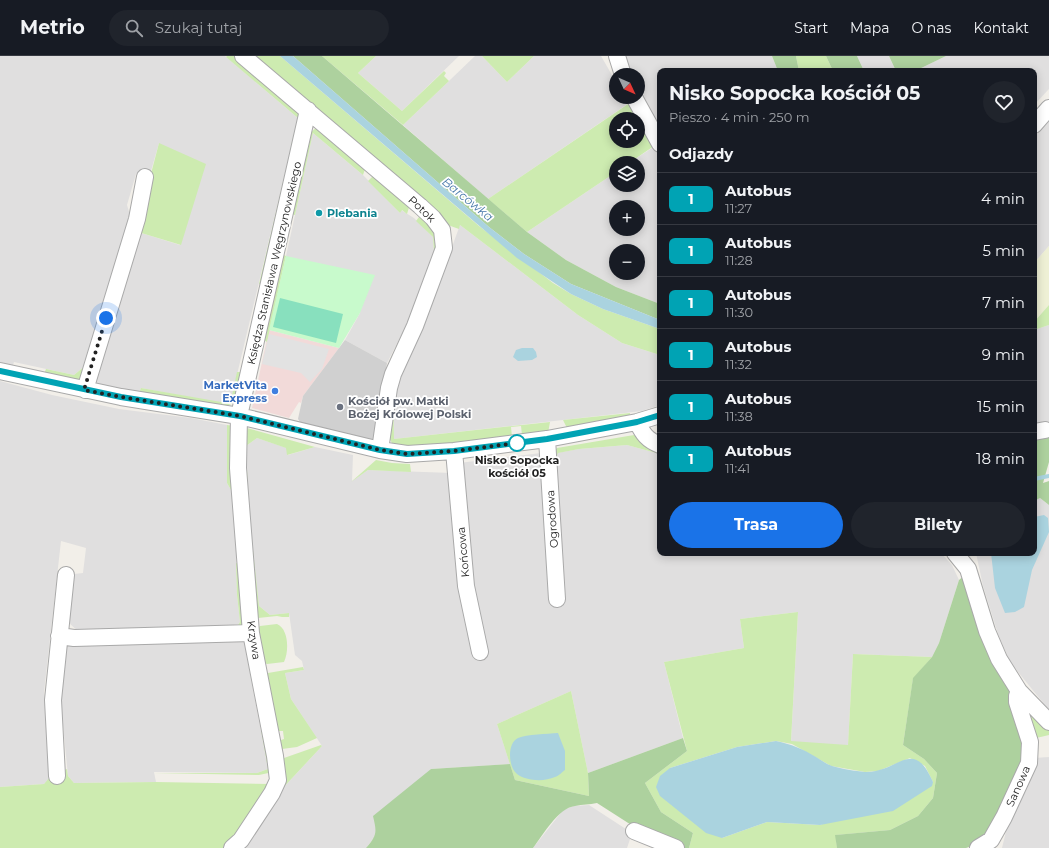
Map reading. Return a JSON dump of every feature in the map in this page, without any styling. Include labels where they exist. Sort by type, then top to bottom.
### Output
[{"type":"street","name":"Potok","points":[[243,56],[420,206],[433,218],[443,235],[444,248],[441,257],[415,326],[396,367],[389,388],[380,450]]},
{"type":"street","points":[[617,56],[621,68]]},
{"type":"street","points":[[638,104],[657,139]]},
{"type":"street","points":[[1037,122],[1049,108]]},
{"type":"street","name":"Księdza Stanisława Węgrzynowskiego","points":[[240,416],[308,110]]},
{"type":"street","points":[[84,390],[136,218],[145,177]]},
{"type":"street","points":[[0,371],[121,397],[240,416],[380,450],[407,454],[454,451],[547,439],[637,422],[657,416]]},
{"type":"street","name":"Krzywa","points":[[232,848],[241,840],[272,793],[278,780],[275,756],[252,633],[238,468],[240,416]]},
{"type":"street","points":[[637,422],[649,441],[657,444]]},
{"type":"street","name":"Ogrodowa","points":[[547,439],[558,599]]},
{"type":"street","name":"Końcowa","points":[[454,451],[466,586],[480,652]]},
{"type":"street","points":[[957,556],[968,570],[987,631],[999,659],[1019,691],[1049,722]]},
{"type":"street","points":[[57,776],[53,700],[66,575]]},
{"type":"street","points":[[59,636],[74,638],[252,633]]},
{"type":"street","name":"Sanowa","points":[[978,848],[991,840],[1004,817],[1029,763],[1030,742],[1017,702],[1016,696],[1019,691]]},
{"type":"street","points":[[634,830],[676,848]]},
{"type":"shaded area","points":[[0,56],[225,56],[298,118],[231,400],[227,404],[141,388],[139,393],[93,383],[138,232],[180,245],[183,234],[159,143],[149,178],[136,174],[127,205],[130,215],[85,366],[74,375],[14,362],[13,365],[0,362]]},
{"type":"shaded area","points":[[376,56],[459,56],[402,111],[358,73]]},
{"type":"shaded area","points":[[475,56],[482,56],[507,82],[534,56],[601,56],[609,70],[609,104],[628,104],[616,112],[609,112],[609,117],[488,199],[403,125]]},
{"type":"shaded area","points":[[623,56],[772,56],[777,68],[657,68],[656,125],[645,102],[645,68],[629,68]]},
{"type":"shaded area","points":[[857,56],[889,56],[895,68],[863,68]]},
{"type":"shaded area","points":[[946,56],[1049,56],[1049,89],[1037,102],[1037,68],[921,68]]},
{"type":"shaded area","points":[[1049,120],[1049,246],[1037,260],[1037,134]]},
{"type":"shaded area","points":[[313,133],[363,175],[400,213],[401,210],[414,218],[433,237],[434,252],[409,320],[387,363],[345,340],[360,313],[286,256]]},
{"type":"shaded area","points":[[655,146],[657,150],[657,303],[616,287],[566,260],[527,232],[609,177],[609,192],[645,192],[645,156],[640,156]]},
{"type":"shaded area","points":[[460,225],[578,315],[622,343],[657,354],[657,406],[642,411],[394,439],[393,391],[424,324]]},
{"type":"shaded area","points":[[1049,325],[1049,426],[1037,426],[1037,329]]},
{"type":"shaded area","points":[[269,330],[339,348],[303,396],[301,403],[299,402],[289,418],[252,408]]},
{"type":"shaded area","points":[[269,334],[329,349],[322,369],[310,382],[301,373],[262,364]]},
{"type":"shaded area","points":[[345,340],[387,363],[374,440],[314,426],[300,422],[298,419],[303,396]]},
{"type":"shaded area","points":[[0,381],[52,395],[119,409],[191,418],[227,425],[227,483],[234,495],[237,595],[240,622],[236,628],[79,632],[69,623],[74,574],[83,573],[86,548],[61,541],[44,692],[51,777],[44,784],[0,787]]},
{"type":"shaded area","points":[[257,438],[287,448],[288,455],[315,447],[353,455],[352,481],[368,470],[452,473],[473,638],[474,657],[488,650],[481,636],[474,609],[459,463],[541,453],[554,464],[557,453],[579,449],[627,445],[657,453],[657,556],[944,556],[952,565],[959,580],[939,643],[932,657],[853,654],[848,746],[791,742],[798,612],[740,619],[744,648],[664,662],[683,738],[588,773],[571,691],[497,724],[510,764],[431,769],[377,831],[374,838],[366,848],[236,848],[282,789],[322,746],[291,699],[285,673],[304,670],[302,661],[295,655],[289,613],[270,615],[259,606],[250,525],[246,446]]},
{"type":"shaded area","points":[[1040,498],[1049,505],[1049,710],[1010,662],[998,634],[983,586],[977,556],[1037,556],[1037,500]]},
{"type":"shaded area","points":[[244,641],[268,769],[257,773],[154,772],[156,782],[74,783],[68,776],[60,695],[66,643]]},
{"type":"shaded area","points":[[1049,757],[1049,848],[1002,848],[1008,823],[1034,758]]},
{"type":"shaded area","points":[[589,805],[632,833],[627,848],[533,848],[563,810],[574,806]]},
{"type":"green space","points":[[234,56],[289,103],[300,115],[295,145],[291,146],[298,118],[226,57]]},
{"type":"green space","points":[[252,56],[280,56],[479,226],[553,283],[571,294],[603,309],[657,328],[657,354],[622,343],[578,315],[460,225],[459,229],[445,224]]},
{"type":"green space","points":[[293,56],[322,56],[527,232],[566,260],[616,287],[657,303],[657,319],[571,284],[524,254],[489,227]]},
{"type":"green space","points":[[322,56],[376,56],[358,73],[402,111],[444,71],[446,73],[444,76],[449,81],[403,125]]},
{"type":"green space","points":[[482,56],[534,56],[507,82]]},
{"type":"green space","points":[[772,56],[796,56],[798,68],[777,68]]},
{"type":"green space","points":[[796,56],[826,56],[832,68],[798,68]]},
{"type":"green space","points":[[826,56],[857,56],[863,68],[832,68]]},
{"type":"green space","points":[[889,56],[946,56],[921,68],[895,68]]},
{"type":"green space","points":[[628,104],[632,104],[637,112],[616,112]]},
{"type":"green space","points":[[609,117],[609,148],[645,148],[645,126],[657,146],[657,150],[654,146],[639,156],[609,156],[609,177],[527,232],[488,199]]},
{"type":"green space","points":[[316,128],[365,169],[363,175],[313,133],[295,215],[291,214],[311,132]]},
{"type":"green space","points":[[159,143],[206,164],[181,245],[138,232],[93,383],[135,392],[92,385],[91,383],[136,231]]},
{"type":"green space","points":[[289,157],[292,160],[262,285],[259,284]]},
{"type":"green space","points":[[373,176],[410,204],[407,214],[402,210],[400,213],[368,181]]},
{"type":"green space","points":[[419,217],[431,224],[435,231],[438,245],[418,307],[414,306],[434,252],[433,237],[416,221]]},
{"type":"green space","points":[[1049,246],[1049,305],[1037,319],[1037,260]]},
{"type":"green space","points":[[282,254],[286,256],[267,342],[264,340]]},
{"type":"green space","points":[[286,256],[375,275],[360,313],[339,348],[269,330]]},
{"type":"green space","points":[[280,298],[343,314],[336,343],[273,327]]},
{"type":"green space","points":[[1049,305],[1049,325],[1037,329],[1037,319]]},
{"type":"green space","points":[[424,324],[394,389],[400,370],[420,325]]},
{"type":"green space","points":[[85,366],[80,378],[76,381],[44,374],[46,369],[74,375]]},
{"type":"green space","points":[[237,372],[242,372],[235,399],[233,403],[227,406],[139,393],[141,388],[227,403],[231,400]]},
{"type":"green space","points":[[393,392],[394,439],[550,422],[548,433],[522,435],[521,426],[511,427],[512,437],[417,447],[401,447],[392,443],[388,429]]},
{"type":"green space","points":[[630,413],[630,418],[568,430],[563,420]]},
{"type":"green space","points":[[227,425],[234,426],[234,495],[227,483]]},
{"type":"green space","points":[[247,428],[315,447],[287,455],[286,448],[257,438],[246,446],[248,493],[244,494],[243,444]]},
{"type":"green space","points":[[634,435],[657,447],[657,453],[627,445],[579,449],[558,453],[554,464],[555,451],[557,448]]},
{"type":"green space","points":[[1037,436],[1049,438],[1049,462],[1043,483],[1049,481],[1049,505],[1040,498],[1037,500]]},
{"type":"green space","points":[[376,460],[410,464],[411,472],[368,470],[351,482]]},
{"type":"green space","points":[[249,513],[259,606],[270,615],[289,613],[289,617],[277,616],[258,618]]},
{"type":"green space","points":[[236,563],[241,565],[243,627],[236,628],[240,622]]},
{"type":"green space","points":[[966,574],[1011,689],[1027,747],[1015,782],[981,843],[966,848],[837,848],[835,835],[890,830],[918,816],[933,798],[937,773],[924,759],[903,745],[913,678],[932,657],[939,643],[959,580]]},
{"type":"green space","points":[[798,612],[791,741],[848,745],[853,654],[932,657],[913,679],[903,745],[924,759],[937,773],[933,798],[918,816],[890,830],[836,835],[837,848],[689,848],[693,833],[661,812],[645,783],[687,751],[664,662],[744,648],[740,619]],"holes":[[[776,741],[792,744],[831,766],[865,772],[878,771],[910,758],[925,766],[933,782],[820,825],[767,822],[722,838],[670,768],[737,747]]]},
{"type":"green space","points":[[277,624],[284,631],[286,636],[286,658],[284,662],[267,664],[261,661],[255,631],[260,626]]},
{"type":"green space","points":[[303,667],[304,670],[285,673],[291,699],[317,738],[297,747],[282,749],[278,745],[281,740],[284,739],[283,731],[279,731],[274,728],[265,678],[268,673]]},
{"type":"green space","points":[[571,691],[588,773],[589,796],[515,780],[497,724]]},
{"type":"green space","points":[[1021,700],[1049,727],[1049,735],[1032,739]]},
{"type":"green space","points":[[261,730],[267,732],[273,772],[259,775],[154,773],[257,773],[268,769]]},
{"type":"green space","points":[[683,738],[687,751],[645,783],[661,812],[693,833],[689,848],[685,848],[636,828],[597,803],[575,806],[563,812],[551,823],[533,848],[366,848],[375,834],[373,816],[431,769],[510,764],[515,780],[589,796],[588,773]]},
{"type":"green space","points":[[321,745],[322,746],[282,789],[281,762],[284,758]]},
{"type":"green space","points":[[67,769],[68,776],[74,783],[156,782],[271,784],[227,848],[0,848],[0,787],[44,784],[50,777]]},
{"type":"water","points":[[280,56],[293,56],[489,227],[524,254],[571,284],[657,319],[657,328],[603,309],[571,294],[517,258]]},
{"type":"water","points":[[522,348],[533,348],[537,357],[532,360],[518,361],[513,357],[516,350]]},
{"type":"water","points":[[1044,515],[1048,518],[1049,532],[1032,570],[1024,607],[1015,612],[1005,613],[995,588],[991,556],[1037,556],[1037,516]]},
{"type":"water","points":[[558,733],[565,751],[565,770],[551,779],[541,780],[525,778],[514,771],[510,761],[510,750],[514,741],[518,738],[537,734]]},
{"type":"water","points":[[776,741],[802,749],[832,766],[857,771],[877,771],[904,760],[911,759],[919,761],[926,768],[933,782],[932,786],[893,811],[820,825],[767,822],[722,838],[706,833],[660,796],[656,787],[660,776],[670,768],[737,747]]},
{"type":"waterway","name":"Barcówka","points":[[1037,478],[1049,476]]},
{"type":"bus line","name":"1","points":[[0,371],[121,397],[240,416],[380,450],[407,454],[454,451],[547,439],[637,422],[657,416]]},
{"type":"place","name":"Plebania","points":[[319,213]]},
{"type":"place","name":"MarketVita Express","points":[[275,391]]},
{"type":"place","name":"Kościół pw. Matki Bożej Królowej Polski","points":[[340,407]]},
{"type":"place","name":"Nisko Sopocka kościół 05","points":[[517,443]]},
{"type":"route","points":[[106,318],[84,390],[240,416],[380,450],[407,454],[454,451],[517,443]]}]
